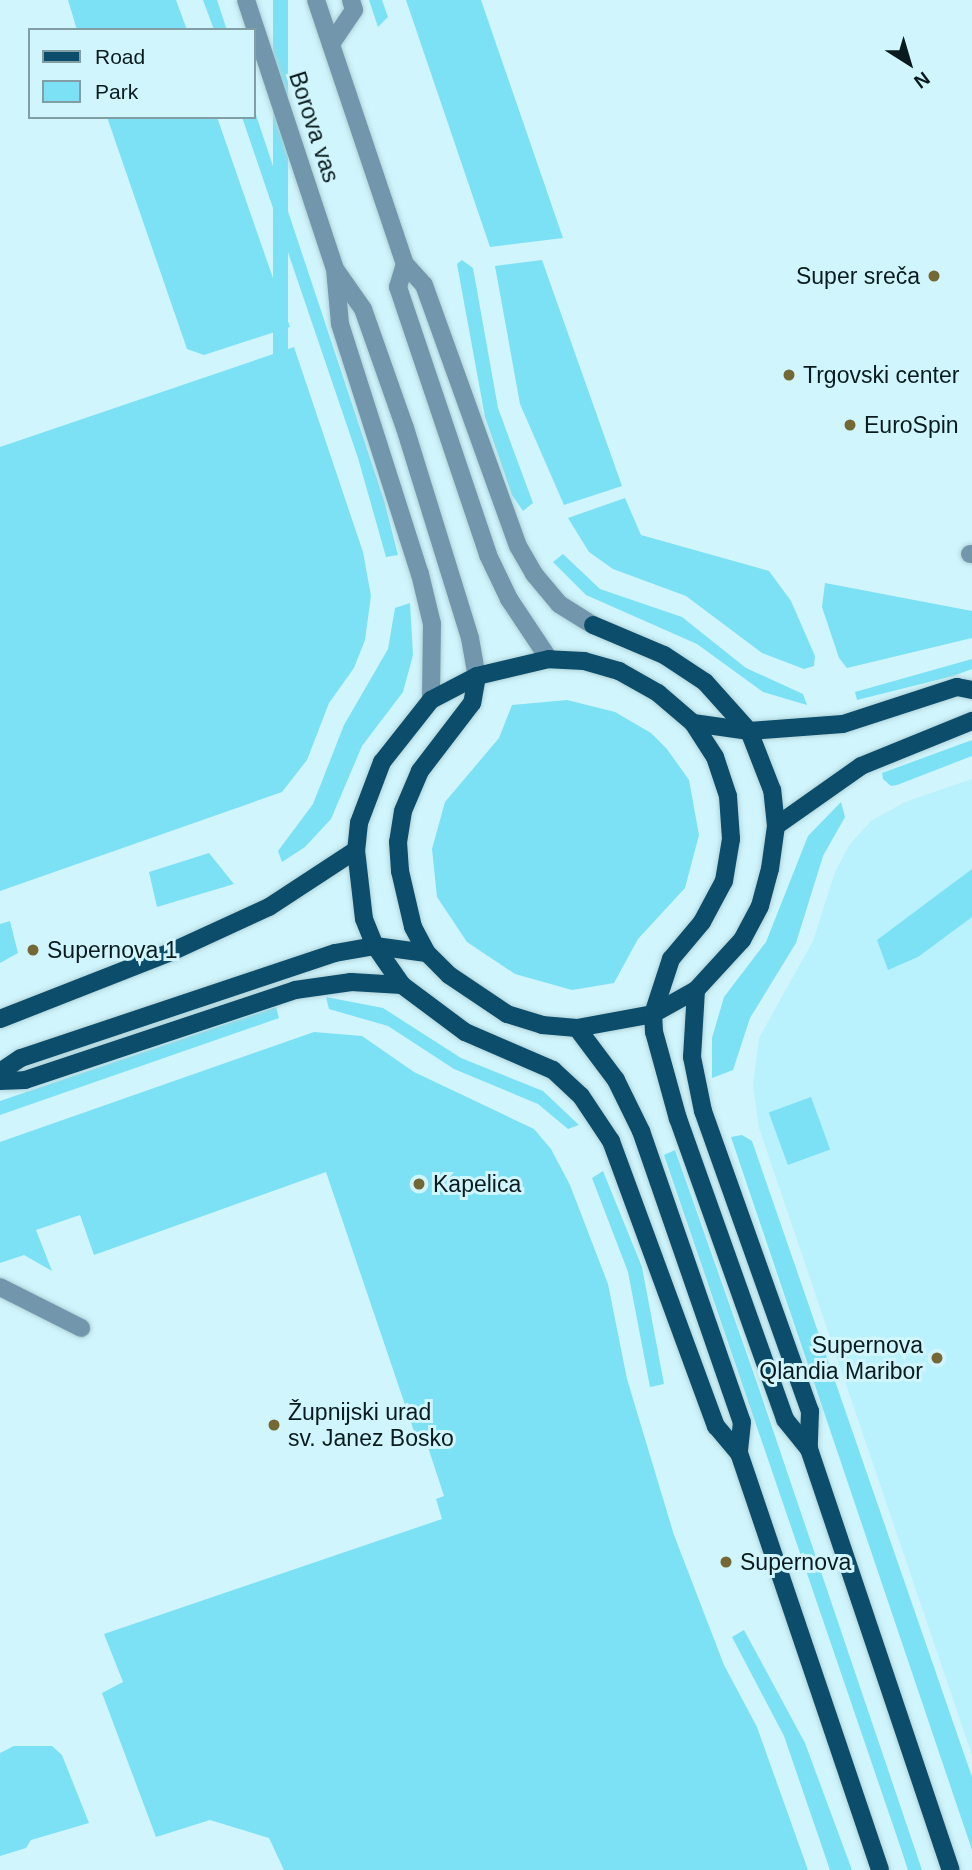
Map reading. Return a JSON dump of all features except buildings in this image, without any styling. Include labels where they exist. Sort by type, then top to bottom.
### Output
[{"type":"main road","points":[[477,676],[472,704],[420,771],[403,811],[398,842],[404,900],[427,953],[467,989],[507,1014],[542,1025],[577,1028],[653,1014],[696,990],[730,957],[760,906],[776,826],[772,790],[749,731],[705,682],[664,655],[593,625]]},
{"type":"main road","points":[[880,1870],[739,1453],[716,1426],[611,1141],[581,1096],[552,1070],[464,1032],[402,985],[375,946],[358,890],[356,850],[359,823],[382,762],[431,700],[477,676],[549,659],[583,661],[619,671],[658,693],[693,723],[715,757],[728,796],[731,839],[724,881],[702,922],[671,959],[653,1014],[657,1049],[678,1119],[785,1419],[809,1449],[951,1870]]},
{"type":"main road","points":[[693,723],[749,731],[843,723],[957,687],[972,690]]},
{"type":"main road","points":[[776,826],[861,766],[972,720]]},
{"type":"main road","points":[[0,1018],[172,952],[269,907],[356,850]]},
{"type":"main road","points":[[0,1072],[21,1058],[288,967],[375,946],[427,953]]},
{"type":"main road","points":[[0,1081],[25,1080],[295,990],[351,982],[402,985]]},
{"type":"main road","points":[[696,990],[692,1057],[703,1111],[810,1410],[809,1449]]},
{"type":"main road","points":[[577,1028],[615,1080],[641,1131],[742,1422],[739,1453]]},
{"type":"street","name":"Borova vas","points":[[246,0],[255,28]]},
{"type":"street","name":"Borova vas","points":[[316,0],[405,264]]},
{"type":"street","name":"Borova vas","points":[[331,44],[354,10],[351,0]]},
{"type":"street","name":"Borova vas","points":[[256,30],[335,269]]},
{"type":"street","points":[[405,264],[424,285],[518,545],[534,574],[559,604],[593,625]]},
{"type":"street","points":[[405,264],[398,287],[488,555],[509,599],[549,659]]},
{"type":"street","points":[[335,269],[363,309],[400,415],[449,565],[477,676]]},
{"type":"street","points":[[335,269],[340,324],[432,624],[431,700]]},
{"type":"street","points":[[0,1287],[81,1328]]},
{"type":"shaded area","points":[[972,779],[972,1755],[759,1128],[753,1085],[759,1038],[813,941],[835,872],[850,844],[871,821],[905,802]]},
{"type":"green space","points":[[68,0],[176,0],[186,28],[76,28]]},
{"type":"green space","points":[[203,0],[217,0],[226,28],[213,28]]},
{"type":"green space","points":[[273,0],[288,0],[288,564],[273,564]]},
{"type":"green space","points":[[369,0],[382,0],[388,17],[378,27]]},
{"type":"green space","points":[[406,0],[481,0],[563,238],[490,247]]},
{"type":"green space","points":[[256,115],[384,500],[398,555],[386,557],[358,458],[243,119],[256,119]]},
{"type":"green space","points":[[108,119],[218,119],[290,327],[204,355],[187,349]]},
{"type":"green space","points":[[462,260],[473,268],[498,408],[533,503],[523,511],[512,495],[485,417],[457,264]]},
{"type":"green space","points":[[542,260],[622,486],[564,505],[520,404],[495,266]]},
{"type":"green space","points":[[294,347],[363,552],[371,596],[365,640],[354,668],[329,703],[307,760],[282,792],[0,891],[0,447]]},
{"type":"green space","points":[[625,498],[641,535],[769,571],[791,601],[815,656],[814,666],[804,669],[762,653],[686,596],[613,569],[589,552],[568,518]]},
{"type":"green space","points":[[563,554],[600,589],[682,617],[746,668],[803,694],[807,705],[763,692],[697,644],[586,595],[553,562]]},
{"type":"green space","points":[[825,583],[972,611],[972,638],[847,668],[839,658],[822,607]]},
{"type":"green space","points":[[410,603],[413,655],[403,692],[362,746],[331,819],[305,847],[282,862],[278,851],[313,804],[344,725],[388,649],[395,608]]},
{"type":"green space","points":[[972,659],[972,669],[953,676],[857,700],[855,692]]},
{"type":"green space","points":[[567,700],[615,712],[651,733],[667,749],[689,780],[699,835],[685,888],[638,939],[614,983],[572,990],[515,974],[467,942],[437,897],[432,849],[445,802],[499,738],[512,705]]},
{"type":"green space","points":[[972,740],[972,756],[897,785],[891,786],[883,779],[882,773]]},
{"type":"green space","points":[[841,802],[845,817],[823,856],[796,943],[750,1018],[733,1070],[712,1078],[712,1038],[724,997],[766,942],[808,836]]},
{"type":"green space","points":[[209,853],[234,884],[157,907],[149,872]]},
{"type":"green space","points":[[972,869],[972,917],[918,957],[888,970],[877,940]]},
{"type":"green space","points":[[10,921],[18,953],[0,963],[0,924]]},
{"type":"green space","points":[[326,997],[383,1008],[461,1058],[543,1091],[579,1125],[568,1129],[538,1104],[454,1069],[388,1026],[329,1009]]},
{"type":"green space","points":[[276,1007],[279,1018],[0,1115],[0,1101]]},
{"type":"green space","points":[[314,1032],[362,1036],[414,1072],[534,1129],[551,1149],[570,1185],[608,1284],[627,1379],[674,1535],[724,1665],[757,1727],[808,1870],[284,1870],[269,1838],[210,1820],[156,1837],[102,1693],[123,1682],[104,1634],[442,1519],[436,1499],[444,1496],[426,1441],[418,1443],[326,1172],[94,1255],[80,1215],[36,1230],[52,1271],[24,1255],[0,1263],[0,1142]]},
{"type":"green space","points":[[811,1097],[830,1150],[788,1165],[769,1112]]},
{"type":"green space","points":[[742,1135],[752,1141],[972,1777],[972,1850],[731,1137]]},
{"type":"green space","points":[[675,1150],[922,1870],[908,1870],[664,1155]]},
{"type":"green space","points":[[603,1171],[642,1267],[664,1384],[650,1387],[628,1272],[592,1178]]},
{"type":"green space","points":[[744,1630],[805,1743],[852,1870],[830,1870],[784,1736],[732,1637]]},
{"type":"green space","points":[[14,1746],[52,1746],[62,1755],[89,1823],[31,1840],[26,1848],[0,1856],[0,1753]]},
{"type":"place","name":"Super sreča","points":[[934,276]]},
{"type":"place","name":"Trgovski center","points":[[789,375]]},
{"type":"place","name":"EuroSpin","points":[[850,425]]},
{"type":"place","name":"Supernova 1","points":[[33,950]]},
{"type":"place","name":"Kapelica","points":[[419,1184]]},
{"type":"place","name":"Supernova Qlandia Maribor","points":[[937,1358]]},
{"type":"place","name":"Župnijski urad sv. Janez Bosko","points":[[274,1425]]},
{"type":"place","name":"Supernova","points":[[726,1562]]}]
